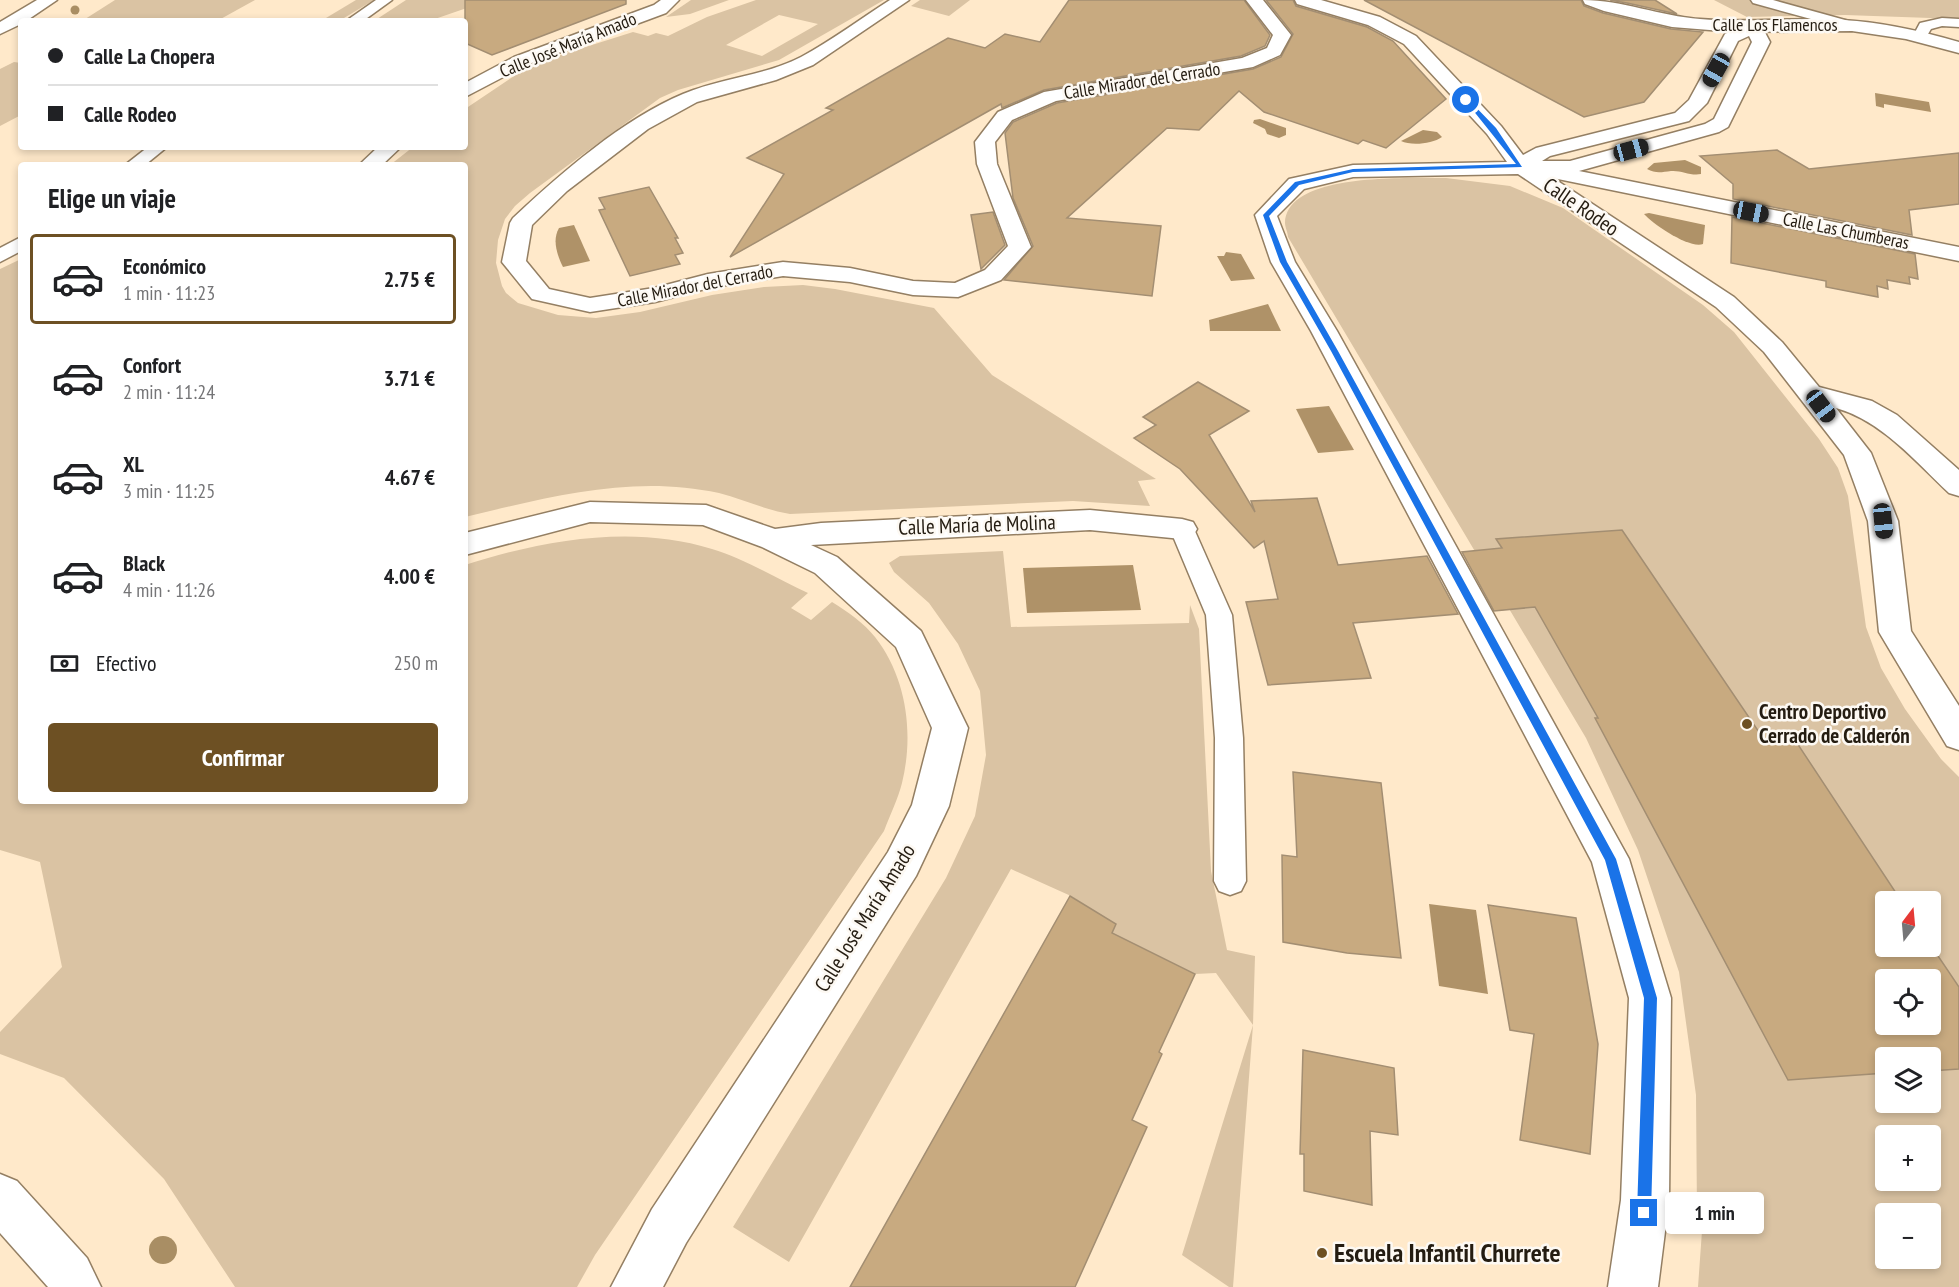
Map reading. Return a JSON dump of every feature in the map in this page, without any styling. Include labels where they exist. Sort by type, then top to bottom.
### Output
[{"type":"street","points":[[19,18],[49,0]]},
{"type":"street","name":"Calle José María Amado","points":[[468,89],[520,61],[660,9],[671,0]]},
{"type":"street","name":"Calle Mirador del Cerrado","points":[[901,0],[807,61],[770,76],[690,98],[641,125],[559,186],[521,223],[514,262],[541,294],[590,305],[655,295],[708,281],[783,269],[850,274],[913,288],[958,290],[993,274],[1020,247],[987,164],[984,142],[1005,116],[1051,96],[1248,63],[1274,51],[1282,35],[1254,0]]},
{"type":"street","points":[[1303,0],[1374,21],[1410,40],[1494,130],[1520,166]]},
{"type":"street","name":"Calle Los Flamencos","points":[[1591,0],[1611,8],[1663,20],[1754,27],[1851,26],[1920,36],[1959,48]]},
{"type":"street","points":[[0,29],[18,18]]},
{"type":"street","points":[[1754,27],[1761,42],[1721,123],[1712,128],[1570,167],[1520,166],[1544,152],[1682,117],[1697,103],[1731,38],[1754,27]]},
{"type":"street","points":[[373,162],[387,150]]},
{"type":"street","name":"Calle Las Chumberas","points":[[1520,166],[1959,254]]},
{"type":"street","name":"Calle Rodeo","points":[[1633,1287],[1645,1200],[1650,998],[1610,859],[1329,341],[1283,262],[1266,215],[1297,184],[1353,171],[1520,166],[1725,302],[1773,347],[1857,453],[1883,521],[1895,632],[1959,736]]},
{"type":"street","points":[[1811,393],[1862,407],[1887,421],[1959,486]]},
{"type":"street","name":"Calle José María Amado","points":[[468,543],[590,512],[706,515],[773,540],[826,565],[909,640],[950,728],[930,806],[902,864],[669,1226],[636,1287]]},
{"type":"street","name":"Calle María de Molina","points":[[773,540],[821,532],[1090,520],[1182,528]]},
{"type":"street","points":[[0,1198],[70,1275],[76,1287]]},
{"type":"lane","points":[[358,18],[385,0]]},
{"type":"lane","points":[[1758,0],[1851,26]]},
{"type":"lane","points":[[1920,36],[1925,26],[1942,22],[1959,23]]},
{"type":"lane","points":[[138,162],[155,150]]},
{"type":"lane","points":[[0,256],[18,245]]},
{"type":"lane","points":[[1182,528],[1219,615],[1229,738],[1230,881]]},
{"type":"shaded area","points":[[115,0],[255,0],[222,18],[87,18]]},
{"type":"shaded area","points":[[356,0],[374,0],[344,18],[326,18]]},
{"type":"shaded area","points":[[406,0],[490,0],[438,18],[379,18]]},
{"type":"shaded area","points":[[691,0],[729,0],[690,14],[666,17]]},
{"type":"shaded area","points":[[756,0],[884,0],[779,60],[678,90],[660,98],[530,193],[515,206],[505,219],[498,240],[496,263],[506,293],[518,303],[558,315],[596,318],[640,312],[712,295],[764,287],[803,285],[934,308],[992,375],[1156,479],[1138,481],[1150,506],[1073,501],[790,514],[719,493],[654,486],[591,490],[468,516],[468,162],[394,162],[409,150],[468,150],[468,107],[520,72],[554,57],[633,32],[648,36],[656,33],[668,36],[707,17]],"holes":[[[779,15],[818,24],[762,56],[726,45]]]},
{"type":"shaded area","points":[[920,0],[970,0],[949,16],[911,6]]},
{"type":"shaded area","points":[[1714,0],[1959,0],[1959,19],[1845,15],[1747,17]]},
{"type":"shaded area","points":[[14,62],[18,63],[18,117],[0,126],[0,69]]},
{"type":"shaded area","points":[[1875,93],[1929,102],[1931,112],[1884,104],[1884,108],[1876,106]]},
{"type":"shaded area","points":[[1260,119],[1286,128],[1286,135],[1279,138],[1267,134],[1265,129],[1253,123],[1254,120]]},
{"type":"shaded area","points":[[1423,130],[1437,132],[1442,137],[1422,144],[1401,141]]},
{"type":"shaded area","points":[[1685,160],[1701,167],[1701,174],[1675,171],[1656,172],[1647,169],[1654,163]]},
{"type":"shaded area","name":"Centro Deportivo Cerrado de Calderón","points":[[1446,178],[1510,186],[1563,208],[1703,305],[1734,332],[1819,439],[1838,468],[1848,496],[1866,627],[1881,668],[1905,709],[1941,759],[1959,777],[1959,1287],[1698,1287],[1703,1217],[1697,1214],[1696,1095],[1679,972],[1638,850],[1586,738],[1288,237],[1285,223],[1291,206],[1306,194],[1328,186],[1380,179]]},
{"type":"shaded area","points":[[1649,213],[1705,225],[1703,244],[1689,243],[1672,235],[1644,214]]},
{"type":"shaded area","points":[[574,225],[590,261],[563,267],[556,248],[557,233],[559,228]]},
{"type":"shaded area","points":[[1226,252],[1241,254],[1255,279],[1231,281],[1217,256],[1224,256]]},
{"type":"shaded area","points":[[18,260],[18,804],[468,804],[468,564],[556,542],[619,536],[651,537],[682,541],[724,553],[808,593],[791,608],[811,620],[832,602],[866,627],[886,653],[901,688],[907,726],[907,745],[902,783],[884,831],[595,1255],[577,1287],[235,1287],[164,1179],[64,1078],[0,1054],[0,1032],[62,967],[40,862],[0,850],[0,269]]},
{"type":"shaded area","points":[[1268,304],[1281,331],[1210,331],[1209,320]]},
{"type":"shaded area","points":[[1329,406],[1354,450],[1318,453],[1296,409]]},
{"type":"shaded area","points":[[1003,551],[1011,627],[1189,623],[1190,605],[1199,629],[1211,871],[1227,950],[1255,956],[1253,1025],[1216,973],[1195,974],[1112,933],[1115,924],[1071,896],[1011,869],[789,1262],[733,1227],[946,878],[975,816],[986,755],[980,691],[958,644],[929,603],[894,572],[889,563],[900,556]]},
{"type":"shaded area","points":[[1133,565],[1141,610],[1027,613],[1023,568]]},
{"type":"shaded area","points":[[1429,904],[1476,910],[1488,994],[1439,986]]},
{"type":"shaded area","points":[[1253,1025],[1233,1287],[1229,1287],[1182,1255]]},
{"type":"building","points":[[465,0],[626,0],[626,4],[492,55],[468,44],[468,18],[465,18]]},
{"type":"building","points":[[1069,0],[1244,0],[1270,35],[1265,46],[1241,56],[1044,90],[1002,108],[1001,104],[730,257],[784,174],[747,158],[833,110],[826,108],[948,38],[985,48],[1005,34],[1040,42]]},
{"type":"building","points":[[1266,0],[1293,0],[1296,6],[1367,27],[1393,41],[1446,99],[1386,148],[1363,140],[1358,144],[1264,112],[1239,91],[1199,130],[1167,128],[1067,218],[1161,226],[1152,296],[1004,280],[1033,246],[1013,198],[1005,133],[1013,122],[1057,103],[1253,69],[1281,57],[1293,34]]},
{"type":"building","points":[[1364,0],[1581,0],[1584,6],[1603,13],[1671,29],[1703,32],[1644,102],[1584,117]]},
{"type":"building","points":[[1610,0],[1655,0],[1677,14],[1627,3]]},
{"type":"building","points":[[1777,150],[1809,169],[1959,153],[1959,204],[1909,210],[1912,235],[1733,199],[1733,184],[1700,156]]},
{"type":"building","points":[[649,187],[678,238],[675,238],[683,253],[675,255],[680,264],[630,276],[599,210],[605,209],[599,198]]},
{"type":"building","points":[[993,212],[1005,245],[981,269],[971,215]]},
{"type":"building","points":[[1732,217],[1915,254],[1918,279],[1909,277],[1910,284],[1887,280],[1888,289],[1877,286],[1878,297],[1826,287],[1826,281],[1731,263]]},
{"type":"building","points":[[1198,382],[1249,411],[1209,435],[1255,512],[1251,501],[1317,498],[1338,565],[1427,556],[1458,614],[1353,623],[1371,678],[1268,685],[1246,602],[1278,599],[1264,541],[1254,548],[1180,469],[1134,438],[1156,425],[1143,417]]},
{"type":"building","points":[[1622,530],[1767,744],[1797,743],[1895,891],[1875,891],[1875,957],[1939,957],[1959,987],[1959,1069],[1941,1070],[1941,1047],[1875,1047],[1875,1074],[1788,1080],[1595,718],[1598,718],[1535,607],[1494,611],[1462,552],[1502,548],[1496,539]]},
{"type":"building","points":[[1293,772],[1381,783],[1401,958],[1347,953],[1283,942],[1282,855],[1297,857]]},
{"type":"building","points":[[1070,896],[1116,924],[1112,933],[1195,974],[1159,1052],[1162,1054],[1132,1120],[1147,1127],[1075,1287],[850,1287]]},
{"type":"building","points":[[1488,905],[1576,918],[1598,1044],[1590,1154],[1520,1140],[1534,1034],[1510,1030]]},
{"type":"building","points":[[1303,1050],[1394,1068],[1398,1135],[1370,1131],[1372,1205],[1304,1191],[1304,1154],[1300,1154]]},
{"type":"place","name":"Centro Deportivo Cerrado de Calderón","points":[[1747,724]]},
{"type":"place","name":"Escuela Infantil Churrete","points":[[1322,1253]]},
{"type":"route","points":[[1466,100],[1494,130],[1520,166],[1353,171],[1297,184],[1266,215],[1283,262],[1335,351],[1610,859],[1650,998],[1644,1213]]}]
